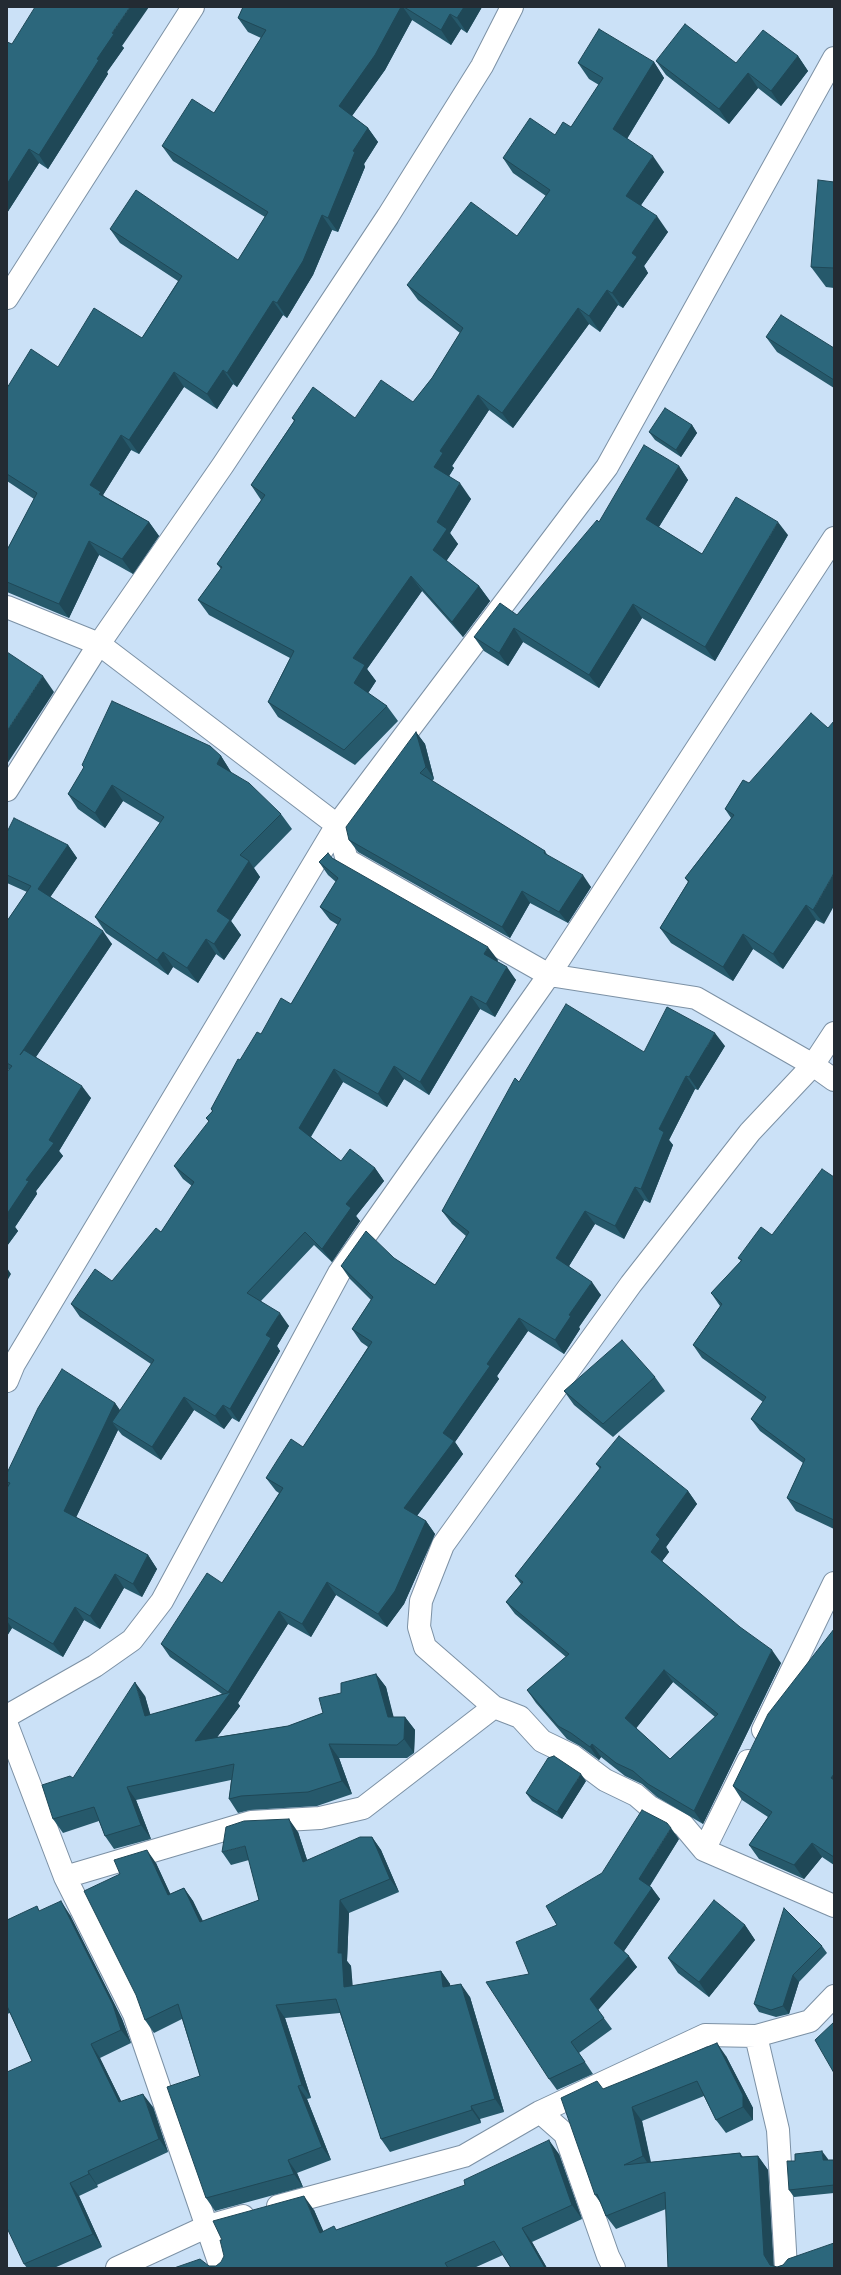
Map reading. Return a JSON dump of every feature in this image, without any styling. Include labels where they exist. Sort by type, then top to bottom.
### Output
[{"type":"street","points":[[7,298],[193,7]]},
{"type":"street","points":[[7,790],[99,644],[223,465],[388,216],[482,66],[512,7]]},
{"type":"street","points":[[7,1381],[18,1358],[337,825],[607,467],[834,58]]},
{"type":"street","points":[[7,1716],[95,1666],[132,1640],[162,1601],[339,1273],[549,975],[834,538]]},
{"type":"street","points":[[7,607],[99,644],[337,825],[347,860],[549,975],[696,998],[813,1065],[834,1080]]},
{"type":"street","points":[[834,1033],[813,1065],[750,1132],[635,1278],[443,1545],[421,1601],[419,1627],[424,1647],[494,1707],[520,1717],[542,1741],[573,1756],[605,1780],[636,1795],[650,1808],[683,1825],[704,1850],[834,1906]]},
{"type":"street","points":[[704,1850],[834,1583]]},
{"type":"street","points":[[65,1877],[251,1822],[320,1818],[363,1808],[494,1707]]},
{"type":"street","points":[[7,1725],[65,1877],[134,2014],[208,2226],[221,2268]]},
{"type":"street","points":[[117,2268],[208,2226],[464,2156],[540,2112],[705,2035],[756,2036],[810,2021],[834,1996]]},
{"type":"street","points":[[756,2036],[778,2130],[786,2268]]},
{"type":"street","points":[[540,2112],[565,2134],[606,2264]]},
{"type":"building","points":[[35,7],[130,7],[112,33],[114,34],[97,59],[99,60],[39,155],[29,149],[7,184],[7,42],[12,44]]},
{"type":"building","points":[[243,7],[401,7],[375,55],[339,106],[368,128],[353,151],[355,152],[328,218],[322,215],[303,261],[277,303],[273,301],[227,373],[223,370],[207,394],[174,372],[129,440],[121,435],[90,485],[101,492],[99,494],[149,522],[122,559],[89,541],[59,604],[7,582],[7,550],[37,493],[7,474],[7,388],[31,349],[58,367],[94,308],[142,338],[182,276],[110,229],[136,190],[238,260],[268,212],[162,146],[192,99],[214,113],[266,30],[238,18]]},
{"type":"building","points":[[404,7],[464,7],[457,18],[450,14],[441,30]]},
{"type":"building","points":[[685,24],[736,63],[763,30],[798,56],[771,91],[748,73],[719,109],[656,61]]},
{"type":"building","points":[[599,29],[654,62],[613,129],[653,156],[626,196],[657,216],[632,253],[637,257],[612,293],[607,290],[589,316],[578,308],[502,413],[478,395],[440,451],[443,453],[434,467],[460,483],[437,522],[447,529],[433,550],[479,586],[452,622],[411,576],[353,658],[365,665],[354,683],[387,706],[344,750],[268,702],[294,651],[198,600],[222,567],[217,564],[265,495],[251,485],[295,420],[292,418],[313,387],[355,418],[381,380],[413,402],[432,378],[463,328],[407,285],[471,202],[517,236],[550,190],[503,158],[530,118],[555,135],[563,122],[571,127],[603,78],[578,63]]},
{"type":"building","points":[[818,180],[834,182],[834,268],[811,267]]},
{"type":"building","points":[[781,315],[834,348],[834,380],[766,337]]},
{"type":"building","points":[[665,408],[692,425],[676,450],[649,432]]},
{"type":"building","points":[[644,445],[679,466],[646,519],[702,554],[736,497],[778,522],[705,647],[633,604],[589,675],[514,628],[499,653],[474,637],[500,603],[517,615],[597,520],[599,522]]},
{"type":"building","points":[[7,652],[43,676],[7,731]]},
{"type":"building","points":[[112,701],[210,746],[221,756],[217,764],[249,783],[281,814],[240,855],[249,861],[217,911],[230,920],[214,944],[206,939],[187,968],[163,952],[157,960],[95,917],[164,817],[112,785],[95,813],[68,794],[84,767],[82,765]]},
{"type":"building","points":[[811,713],[828,728],[834,721],[834,873],[813,910],[806,905],[773,954],[743,934],[723,967],[660,928],[689,881],[685,878],[734,815],[725,809],[743,780],[749,783]]},
{"type":"building","points":[[416,732],[426,767],[420,773],[545,851],[544,853],[583,875],[559,912],[522,891],[502,927],[349,840],[346,827]]},
{"type":"building","points":[[14,818],[68,845],[38,889],[103,931],[20,1055],[24,1050],[82,1086],[49,1140],[54,1143],[26,1180],[29,1181],[7,1214],[7,1072],[12,1066],[7,1063],[7,921],[31,886],[7,875],[7,832]]},
{"type":"building","points":[[328,853],[332,858],[488,947],[484,954],[507,967],[486,1004],[471,996],[420,1082],[394,1066],[378,1094],[334,1069],[299,1128],[341,1161],[350,1149],[375,1168],[346,1204],[351,1208],[322,1249],[305,1232],[247,1293],[280,1313],[266,1335],[271,1338],[230,1409],[223,1405],[215,1416],[184,1397],[152,1447],[112,1422],[154,1360],[71,1304],[95,1269],[112,1281],[156,1228],[161,1232],[194,1182],[174,1166],[209,1121],[206,1118],[213,1111],[211,1109],[238,1059],[240,1060],[257,1032],[261,1034],[281,998],[291,1004],[341,919],[320,907],[338,878],[319,862]]},
{"type":"building","points":[[566,1004],[644,1052],[667,1007],[715,1033],[689,1077],[686,1076],[659,1129],[664,1132],[641,1189],[635,1187],[615,1226],[585,1211],[556,1258],[592,1282],[569,1315],[571,1316],[555,1340],[519,1318],[487,1364],[490,1366],[443,1433],[454,1441],[404,1508],[426,1521],[395,1591],[378,1614],[327,1582],[302,1624],[279,1611],[228,1692],[161,1644],[207,1573],[222,1583],[283,1488],[266,1478],[291,1439],[303,1447],[372,1342],[352,1329],[373,1297],[341,1266],[366,1231],[394,1258],[435,1285],[469,1232],[442,1211],[515,1078],[519,1082]]},
{"type":"building","points":[[822,1169],[834,1177],[834,1520],[787,1498],[805,1459],[751,1419],[766,1397],[693,1345],[722,1304],[711,1293],[742,1260],[738,1258],[761,1227],[772,1235]]},
{"type":"building","points":[[622,1340],[655,1377],[603,1424],[564,1391]]},
{"type":"building","points":[[62,1369],[115,1403],[64,1511],[148,1555],[133,1584],[115,1574],[90,1616],[75,1607],[53,1644],[7,1617],[7,1488],[10,1483],[7,1482],[7,1473],[38,1408]]},
{"type":"building","points":[[619,1436],[688,1491],[656,1535],[660,1539],[651,1552],[740,1627],[772,1650],[694,1811],[648,1784],[633,1771],[616,1763],[592,1744],[590,1747],[571,1733],[558,1726],[527,1690],[569,1654],[506,1602],[523,1582],[515,1576],[601,1467],[596,1464]],"holes":[[[664,1670],[718,1714],[670,1759],[625,1718]]]},
{"type":"building","points":[[834,1629],[834,1774],[831,1778],[834,1780],[834,1857],[812,1843],[794,1865],[749,1845],[772,1812],[733,1786],[768,1714]]},
{"type":"building","points":[[376,1674],[388,1717],[405,1717],[404,1739],[397,1745],[329,1744],[342,1781],[308,1792],[241,1796],[229,1799],[234,1764],[127,1787],[141,1825],[105,1836],[94,1807],[53,1819],[42,1785],[70,1776],[73,1778],[135,1682],[145,1716],[231,1692],[195,1741],[288,1726],[323,1713],[319,1698],[341,1693],[341,1683]]},
{"type":"building","points":[[554,1756],[581,1774],[557,1812],[526,1793],[548,1758]]},
{"type":"building","points":[[642,1810],[667,1823],[671,1828],[639,1879],[652,1888],[614,1943],[629,1956],[590,1999],[604,2018],[571,2042],[585,2062],[549,2079],[486,1982],[529,1974],[516,1942],[557,1925],[546,1906],[602,1873]]},
{"type":"building","points":[[289,1819],[303,1862],[360,1837],[372,1837],[390,1879],[340,1900],[338,1953],[342,1953],[344,1987],[441,1971],[443,1987],[461,1984],[495,2099],[471,2106],[472,2110],[381,2139],[336,1999],[276,2005],[302,2085],[298,2086],[322,2147],[288,2160],[294,2174],[206,2198],[167,2087],[200,2076],[178,2004],[145,2020],[136,1995],[84,1891],[120,1874],[114,1860],[147,1850],[168,1895],[184,1888],[200,1922],[259,1900],[245,1846],[222,1852],[226,1827],[244,1821]]},
{"type":"building","points":[[714,1900],[745,1925],[699,1982],[668,1958]]},
{"type":"building","points":[[61,1901],[113,2005],[121,2030],[91,2044],[119,2102],[143,2094],[159,2139],[88,2171],[89,2174],[70,2183],[93,2234],[24,2264],[7,2228],[7,2072],[32,2061],[7,2006],[7,1920],[37,1906],[39,1911]]},
{"type":"building","points":[[784,1908],[822,1946],[793,1975],[783,2006],[771,2010],[754,2004]]},
{"type":"building","points":[[834,2022],[834,2073],[815,2040]]},
{"type":"building","points":[[717,2043],[743,2095],[743,2107],[716,2120],[697,2081],[632,2107],[643,2156],[624,2165],[740,2153],[741,2157],[758,2156],[764,2255],[770,2265],[777,2267],[783,2265],[788,2259],[834,2243],[834,2268],[668,2268],[665,2192],[606,2216],[597,2194],[595,2195],[561,2098],[597,2081],[603,2089]]},
{"type":"building","points":[[549,2140],[572,2205],[522,2228],[545,2268],[511,2268],[494,2241],[445,2263],[448,2268],[174,2268],[200,2259],[209,2266],[216,2266],[221,2262],[224,2256],[220,2240],[222,2240],[213,2221],[304,2196],[320,2233],[334,2226],[336,2230],[465,2185],[464,2180]]},
{"type":"building","points":[[822,2151],[823,2160],[834,2160],[834,2185],[789,2190],[787,2161],[795,2161],[795,2154]]}]
